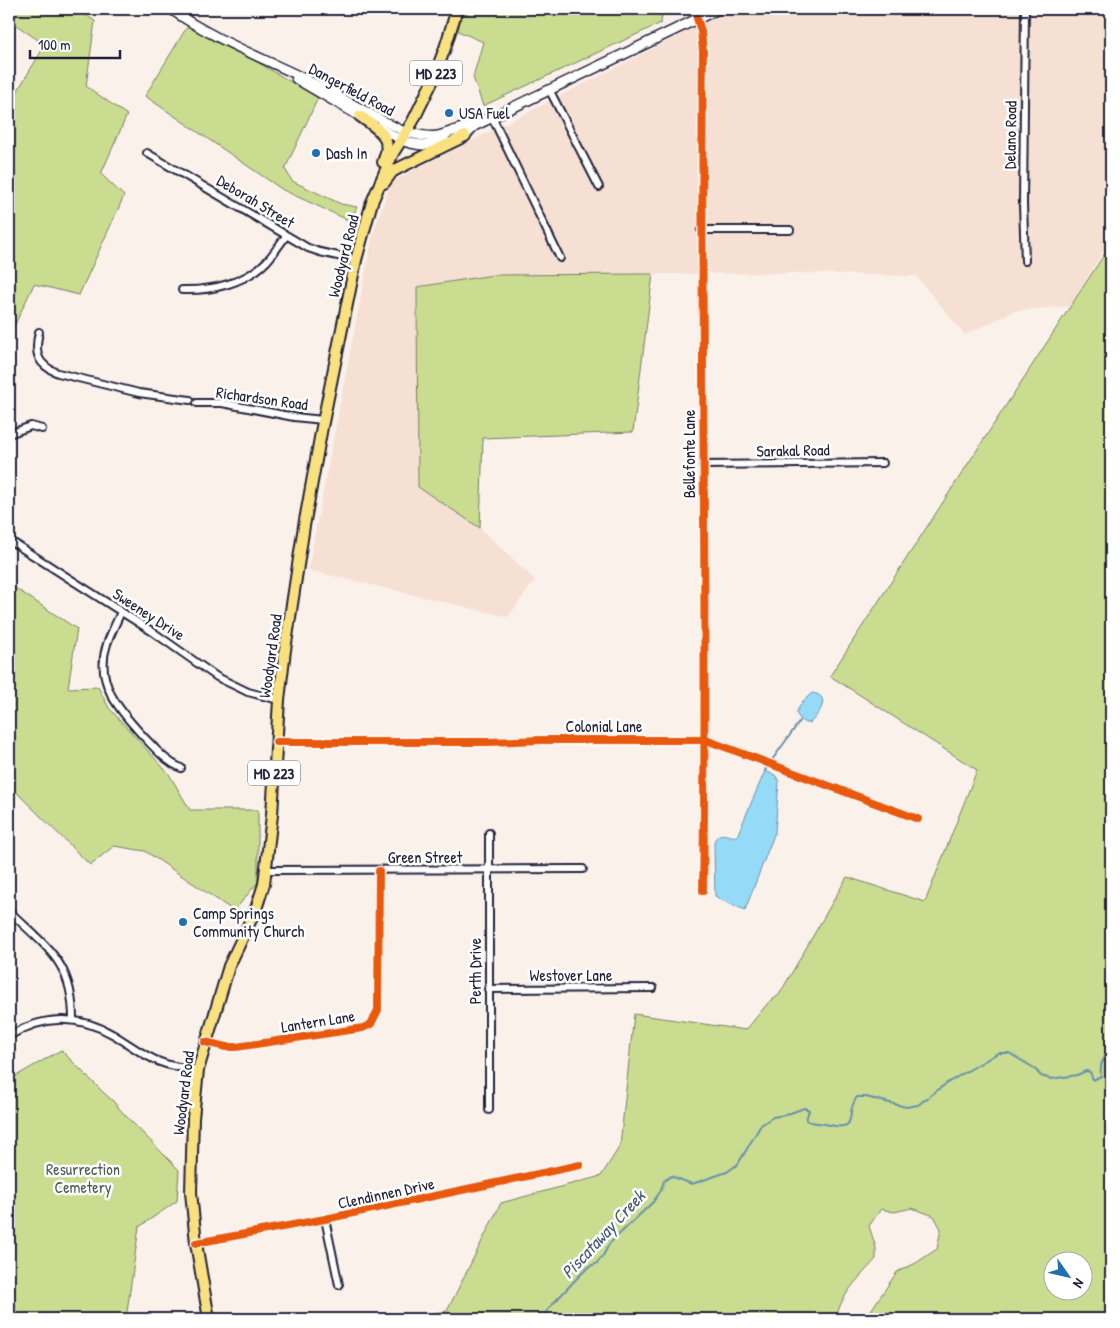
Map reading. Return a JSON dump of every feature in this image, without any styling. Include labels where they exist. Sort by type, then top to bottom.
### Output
[{"type":"main road","name":"Woodyard Road","points":[[209,1319],[196,1243],[191,1174],[198,1070],[229,966],[261,896],[266,870],[273,800],[279,700],[304,526],[323,420],[364,226],[386,169],[433,80],[457,9]]},
{"type":"main road","points":[[375,196],[392,172],[464,136],[474,126],[718,9]]},
{"type":"main road","points":[[360,116],[379,129],[383,134],[388,149],[375,196]]},
{"type":"main road","points":[[403,136],[433,136],[464,126],[474,126]]},
{"type":"main road","points":[[403,136],[412,144],[427,146],[464,136]]},
{"type":"street","points":[[184,18],[190,9]]},
{"type":"street","name":"Delano Road","points":[[1025,9],[1023,201],[1025,261]]},
{"type":"street","name":"Dangerfield Road","points":[[173,10],[184,18],[330,92],[403,136]]},
{"type":"street","name":"Bellefonte Lane","points":[[697,18],[701,31],[703,51],[701,230],[706,740],[703,891]]},
{"type":"street","name":"Dangerfield Road","points":[[285,70],[301,83],[360,116],[403,136]]},
{"type":"street","points":[[550,91],[599,188]]},
{"type":"street","points":[[492,118],[560,258]]},
{"type":"street","name":"Deborah Street","points":[[147,153],[286,236],[320,252],[356,260]]},
{"type":"street","points":[[701,230],[790,230]]},
{"type":"street","points":[[182,290],[196,291],[214,288],[246,277],[268,260],[286,236]]},
{"type":"street","points":[[39,332],[36,346],[38,356],[46,368],[139,393],[190,400]]},
{"type":"street","name":"Richardson Road","points":[[197,403],[222,403],[257,411],[323,420]]},
{"type":"street","points":[[9,434],[31,426],[42,429]]},
{"type":"street","name":"Sarakal Road","points":[[703,465],[883,463]]},
{"type":"street","name":"Sweeney Drive","points":[[9,540],[217,677],[248,692],[279,700]]},
{"type":"street","points":[[121,612],[106,646],[104,663],[105,680],[111,698],[127,718],[170,763],[181,768]]},
{"type":"street","name":"Colonial Lane","points":[[276,742],[706,740],[918,819]]},
{"type":"street","name":"Perth Drive","points":[[488,833],[489,1110]]},
{"type":"street","name":"Green Street","points":[[266,870],[488,871],[583,869]]},
{"type":"street","name":"Lantern Lane","points":[[205,1042],[226,1047],[236,1047],[363,1028],[371,1024],[378,1010],[379,871]]},
{"type":"street","points":[[9,911],[54,955],[68,979],[72,998],[73,1020]]},
{"type":"street","name":"Westover Lane","points":[[488,989],[653,988]]},
{"type":"street","points":[[9,1036],[35,1023],[53,1020],[73,1020],[103,1030],[160,1062],[178,1068],[198,1070]]},
{"type":"street","name":"Clendinnen Drive","points":[[196,1243],[325,1219],[580,1165]]},
{"type":"street","points":[[325,1219],[339,1285]]},
{"type":"shaded area","points":[[736,9],[1111,9],[1111,239],[1070,306],[1014,311],[965,335],[916,276],[797,273],[493,275],[417,287],[418,487],[480,528],[535,580],[508,617],[308,570],[373,234],[391,182],[715,17]]},
{"type":"green space","points":[[9,9],[77,9],[95,21],[86,86],[127,115],[101,174],[124,196],[79,295],[34,284],[9,337],[9,105],[45,45],[9,20]]},
{"type":"green space","points":[[463,9],[663,9],[661,23],[483,106],[473,77],[483,42],[458,31]]},
{"type":"green space","points":[[190,22],[318,98],[285,169],[292,181],[341,204],[357,207],[350,221],[283,190],[145,96]]},
{"type":"green space","points":[[1111,244],[1111,1319],[865,1319],[897,1272],[916,1263],[937,1249],[941,1229],[934,1216],[912,1208],[894,1212],[881,1209],[869,1226],[876,1248],[876,1259],[846,1294],[836,1319],[393,1319],[447,1311],[501,1203],[601,1176],[620,1146],[634,1014],[746,1030],[768,1003],[779,995],[847,877],[925,902],[977,770],[830,676]]},
{"type":"green space","points":[[653,274],[633,432],[483,438],[480,528],[418,487],[417,287],[493,275]]},
{"type":"green space","points":[[9,584],[77,629],[68,688],[98,687],[109,708],[169,774],[190,810],[258,810],[258,882],[234,911],[145,851],[114,846],[90,865],[9,785]]},
{"type":"green space","name":"Resurrection Cemetery","points":[[61,1050],[179,1170],[177,1201],[139,1227],[126,1319],[9,1319],[9,1080]]},
{"type":"water","points":[[812,693],[822,698],[823,702],[817,715],[810,723],[805,723],[796,713],[802,702]]},
{"type":"water","points":[[765,771],[775,775],[779,781],[775,832],[745,910],[715,896],[714,842],[718,835],[721,834],[737,836]]},
{"type":"waterway","points":[[772,760],[800,721]]},
{"type":"waterway","points":[[765,771],[767,767]]},
{"type":"waterway","name":"Piscataway Creek","points":[[542,1319],[549,1308],[580,1275],[590,1266],[596,1264],[603,1256],[609,1244],[653,1202],[660,1192],[664,1181],[671,1176],[692,1184],[727,1172],[738,1164],[761,1125],[773,1117],[804,1108],[809,1110],[806,1120],[808,1121],[844,1126],[850,1121],[851,1110],[857,1097],[866,1097],[906,1107],[918,1105],[947,1083],[998,1053],[1009,1053],[1034,1068],[1041,1076],[1051,1079],[1077,1075],[1086,1071],[1090,1072],[1093,1080],[1101,1076],[1102,1063],[1105,1057],[1111,1054]]},
{"type":"cycle path","points":[[697,18],[701,31],[703,51],[702,261],[705,681],[703,891]]},
{"type":"cycle path","points":[[276,742],[706,740],[918,819]]},
{"type":"cycle path","points":[[205,1042],[226,1047],[236,1047],[363,1028],[371,1024],[378,1010],[379,871]]},
{"type":"cycle path","points":[[196,1243],[325,1219],[580,1165]]},
{"type":"place","name":"USA Fuel","points":[[449,113]]},
{"type":"place","name":"Dash In","points":[[316,153]]},
{"type":"place","name":"Camp Springs Community Church","points":[[183,922]]}]
